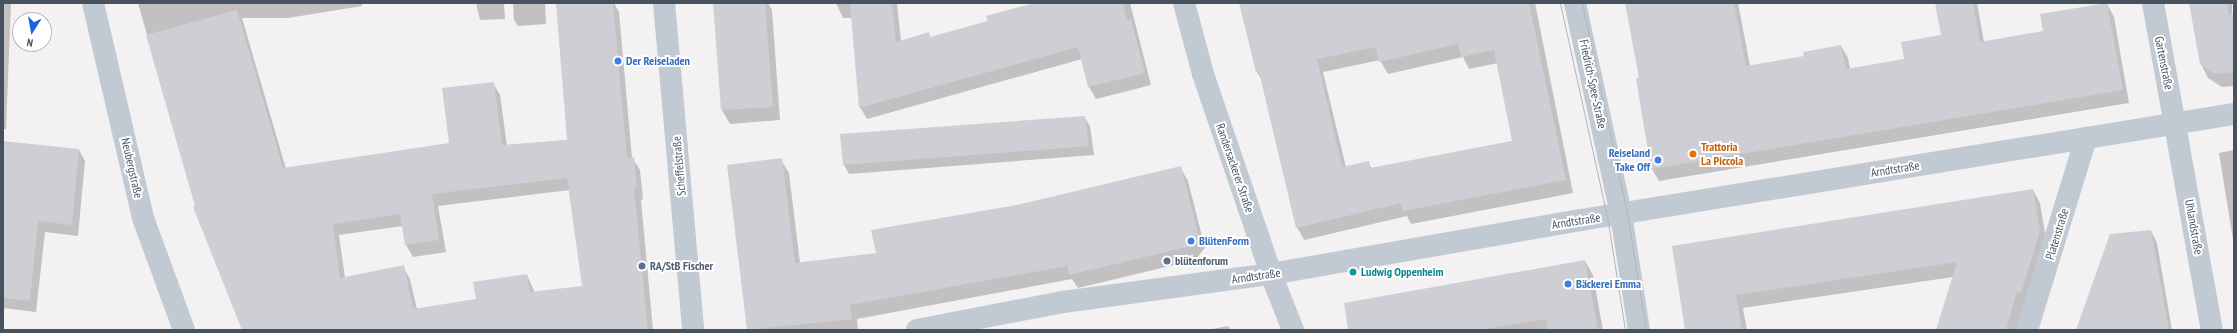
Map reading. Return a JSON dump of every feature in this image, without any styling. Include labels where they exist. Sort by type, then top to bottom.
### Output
[{"type":"street","name":"Neubergstraße","points":[[93,3],[143,218],[184,330]]},
{"type":"street","name":"Scheffelstraße","points":[[664,3],[693,330]]},
{"type":"street","name":"Randersackerer Straße","points":[[1184,3],[1203,74],[1271,274],[1293,330]]},
{"type":"street","name":"Friedrich-Spee-Straße","points":[[1575,3],[1622,214],[1639,330]]},
{"type":"street","name":"Gartenstraße","points":[[2153,3],[2175,123]]},
{"type":"street","name":"Arndtstraße","points":[[918,330],[1063,302],[1271,274],[1622,214],[2234,114]]},
{"type":"street","name":"Uhlandstraße","points":[[2175,123],[2212,330]]},
{"type":"street","name":"Platenstraße","points":[[2027,330],[2086,138]]},
{"type":"building","points":[[556,3],[613,3],[627,158],[634,157],[637,187],[634,188],[648,330],[242,330],[193,207],[195,206],[146,35],[237,10],[283,168],[449,143],[442,88],[494,82],[502,145],[567,140]],"holes":[[[567,178],[582,286],[530,292],[527,274],[473,282],[476,299],[413,309],[404,265],[340,278],[333,224],[400,214],[405,245],[439,240],[432,194]]]},
{"type":"building","points":[[713,3],[765,3],[773,107],[721,110]]},
{"type":"building","points":[[850,3],[892,3],[896,42],[929,32],[930,37],[988,21],[986,16],[1034,3],[1123,3],[1127,21],[1131,20],[1145,73],[1088,87],[1078,47],[859,108]]},
{"type":"building","points":[[1239,3],[1529,3],[1566,180],[1403,211],[1401,203],[1296,228],[1259,72],[1256,72]],"holes":[[[1458,44],[1461,57],[1494,50],[1512,141],[1370,168],[1369,161],[1342,167],[1317,59],[1376,47],[1379,62]]]},
{"type":"building","points":[[1625,3],[1734,3],[1746,66],[1804,56],[1803,52],[1841,45],[1846,69],[1904,59],[1901,42],[1941,35],[1935,3],[1973,3],[1980,42],[2043,31],[2040,14],[2107,3],[2123,90],[1651,169],[1636,78],[1639,78]]},
{"type":"building","points":[[2189,3],[2227,3],[2229,15],[2234,14],[2234,72],[2214,74],[2200,64]]},
{"type":"building","points":[[1085,116],[1089,146],[843,165],[840,134]]},
{"type":"building","points":[[3,141],[79,149],[72,225],[38,221],[30,301],[3,298]]},
{"type":"building","points":[[782,158],[795,263],[876,253],[871,230],[1017,205],[1181,166],[1198,234],[1187,247],[1069,275],[1067,266],[850,305],[852,319],[747,330],[727,165]]},
{"type":"building","points":[[2033,189],[2040,231],[2021,293],[2017,292],[2006,330],[1936,330],[1957,262],[1736,295],[1742,330],[1685,330],[1672,246]]},
{"type":"building","points":[[2151,230],[2169,330],[2076,330],[2110,234]]},
{"type":"building","points":[[1585,260],[1598,330],[1548,330],[1546,319],[1479,330],[1348,330],[1344,303]]},
{"type":"tram line","points":[[1560,3],[1607,216],[1625,330]]},
{"type":"tram line","points":[[1582,3],[1627,213],[1646,330]]},
{"type":"place","name":"Der Reiseladen","points":[[618,61]]},
{"type":"place","name":"Trattoria La Piccola","points":[[1693,154]]},
{"type":"place","name":"Reiseland Take Off","points":[[1658,160]]},
{"type":"place","name":"BlütenForm","points":[[1191,241]]},
{"type":"place","name":"blütenforum","points":[[1167,261]]},
{"type":"place","name":"RA/StB Fischer","points":[[642,266]]},
{"type":"place","name":"Ludwig Oppenheim","points":[[1353,272]]},
{"type":"place","name":"Bäckerei Emma","points":[[1568,284]]}]
